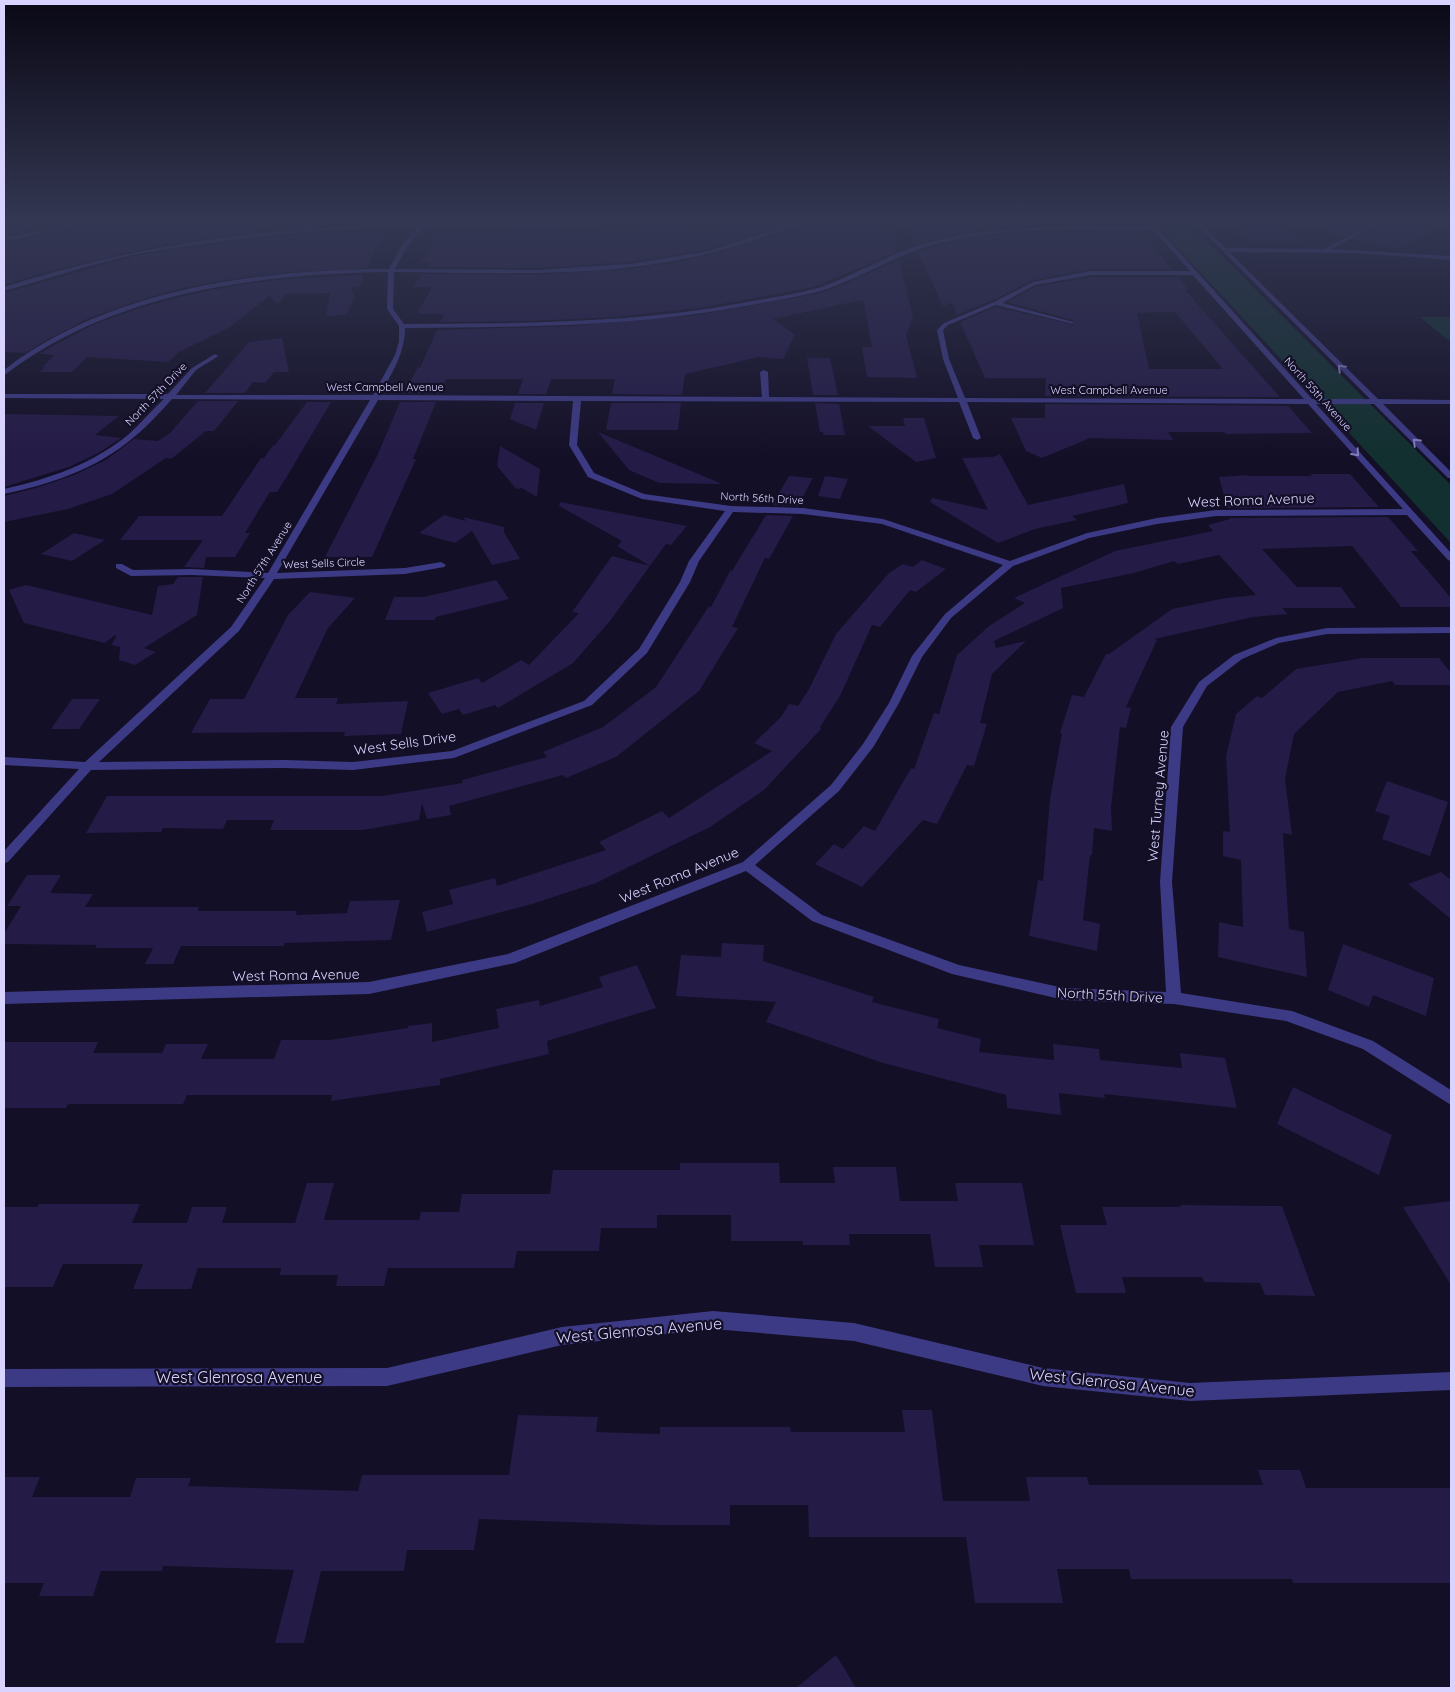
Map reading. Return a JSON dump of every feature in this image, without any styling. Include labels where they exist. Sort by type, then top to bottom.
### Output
[{"type":"street","points":[[4,373],[53,339],[101,318],[152,301]]},
{"type":"street","points":[[390,301],[390,309],[402,326],[565,324],[661,316],[759,301]]},
{"type":"street","points":[[977,438],[946,358],[940,330],[946,324],[1000,301]]},
{"type":"street","name":"North 55th Avenue","points":[[1220,301],[1451,558]]},
{"type":"street","points":[[1275,301],[1451,476]]},
{"type":"street","points":[[996,303],[1071,323]]},
{"type":"street","name":"North 57th Avenue","points":[[4,859],[88,766],[234,629],[271,576],[375,398],[398,355],[402,341],[402,326]]},
{"type":"street","name":"North 57th Drive","points":[[4,491],[42,483],[90,464],[131,436],[170,397],[194,369],[215,356]]},
{"type":"street","points":[[764,372],[766,399]]},
{"type":"street","name":"West Campbell Avenue","points":[[4,396],[1451,402]]},
{"type":"street","name":"North 56th Drive","points":[[578,399],[573,445],[591,475],[642,496],[731,510],[803,511],[883,522],[1010,564]]},
{"type":"street","name":"West Sells Drive","points":[[4,761],[88,766],[284,764],[353,766],[454,754],[588,703],[643,651],[685,582],[694,561],[731,510]]},
{"type":"street","name":"West Roma Avenue","points":[[4,998],[369,988],[510,959],[747,865],[835,788],[868,746],[894,703],[917,656],[942,623],[1010,564],[1087,536],[1157,521],[1216,514],[1409,512]]},
{"type":"street","name":"West Sells Circle","points":[[119,566],[132,573],[192,572],[271,576],[405,571],[441,565]]},
{"type":"street","name":"West Turney Avenue","points":[[1174,998],[1166,882],[1177,727],[1203,684],[1238,657],[1276,641],[1327,630],[1451,630]]},
{"type":"street","name":"North 55th Drive","points":[[747,865],[817,918],[957,970],[1064,994],[1174,998],[1288,1015],[1368,1045],[1451,1098]]},
{"type":"street","name":"West Glenrosa Avenue","points":[[4,1378],[387,1377],[562,1336],[713,1320],[854,1332],[1043,1377],[1190,1392],[1451,1381]]},
{"type":"green space","points":[[1227,301],[1267,301],[1451,485],[1451,543]]},
{"type":"green space","points":[[1420,317],[1451,317],[1451,340],[1448,340]]},
{"type":"building","points":[[4,301],[137,301],[89,318],[26,353],[4,352]]},
{"type":"building","points":[[166,301],[263,301],[230,327],[179,352],[168,362],[87,357],[72,372],[40,372],[45,367],[42,367],[55,355],[39,354],[93,325]]},
{"type":"building","points":[[329,301],[353,301],[346,315],[326,316]]},
{"type":"building","points":[[424,301],[738,301],[700,308],[616,317],[531,321],[440,322],[444,314],[417,314]]},
{"type":"building","points":[[778,301],[858,301],[773,319],[795,335],[783,359],[759,357],[685,374],[682,395],[612,394],[615,379],[551,379],[546,394],[518,394],[523,379],[446,379],[440,393],[404,393],[418,367],[420,368],[437,330],[573,326],[699,315]]},
{"type":"building","points":[[863,301],[909,301],[913,317],[906,335],[917,378],[867,377],[862,347],[872,347]]},
{"type":"building","points":[[941,301],[991,301],[957,315],[952,303],[943,306]]},
{"type":"building","points":[[1195,301],[1280,397],[1045,396],[1046,378],[985,378],[960,322],[996,307],[1074,325],[1073,320],[1007,302]],"holes":[[[1175,312],[1223,369],[1149,369],[1137,313]]]},
{"type":"building","points":[[282,338],[289,372],[274,372],[265,383],[253,382],[245,393],[205,393],[249,342]]},
{"type":"building","points":[[807,358],[830,358],[838,395],[813,395]]},
{"type":"building","points":[[198,401],[238,401],[214,431],[206,431],[171,459],[166,458],[112,494],[68,509],[4,522],[4,496],[74,475],[106,460],[134,439],[158,441],[170,433]]},
{"type":"building","points":[[307,402],[331,402],[277,492],[270,492],[245,533],[250,533],[235,557],[206,557],[204,568],[184,567],[203,540],[120,540],[139,516],[222,516],[261,458],[264,458],[273,445],[275,445]]},
{"type":"building","points":[[400,402],[436,402],[413,459],[416,459],[372,557],[325,557],[378,454]]},
{"type":"building","points":[[515,403],[544,403],[536,430],[510,419]]},
{"type":"building","points":[[611,403],[681,403],[678,430],[606,430]]},
{"type":"building","points":[[815,403],[839,404],[845,435],[823,435],[823,432],[820,432]]},
{"type":"building","points":[[1045,404],[1288,406],[1312,433],[1226,434],[1224,432],[1168,432],[1173,440],[1090,438],[1042,458],[1026,451],[1011,418],[1045,418]]},
{"type":"building","points":[[4,414],[119,416],[95,435],[121,438],[100,452],[69,467],[4,487]]},
{"type":"building","points":[[903,418],[924,418],[936,458],[916,462],[868,426],[905,426]]},
{"type":"building","points":[[598,432],[720,484],[659,483],[629,470]]},
{"type":"building","points":[[500,446],[540,469],[537,497],[522,488],[516,489],[497,466]]},
{"type":"building","points":[[1000,454],[1028,505],[1124,484],[1128,503],[1072,516],[1077,520],[1035,529],[998,543],[930,502],[932,498],[988,510],[962,458],[993,457]]},
{"type":"building","points":[[1310,474],[1350,474],[1379,507],[1227,508],[1219,477],[1247,475],[1312,476]]},
{"type":"building","points":[[789,476],[813,478],[798,506],[772,505]]},
{"type":"building","points":[[825,476],[848,479],[840,499],[818,496]]},
{"type":"building","points":[[560,502],[687,526],[671,545],[666,544],[650,566],[617,546],[622,541],[559,506]]},
{"type":"building","points":[[444,515],[466,521],[463,517],[504,527],[504,532],[520,559],[492,565],[472,531],[455,543],[419,533]]},
{"type":"building","points":[[766,515],[793,516],[769,559],[765,558],[732,627],[738,628],[699,691],[616,757],[566,778],[563,775],[449,806],[451,815],[427,819],[422,803],[419,820],[363,830],[270,830],[274,820],[227,820],[223,829],[163,828],[161,832],[86,833],[107,796],[382,796],[463,783],[462,780],[547,757],[543,752],[603,727],[656,687],[709,606],[711,607],[730,571],[732,571]]},
{"type":"building","points":[[1388,517],[1418,551],[1411,551],[1451,598],[1451,607],[1401,607],[1352,546],[1262,549],[1297,587],[1341,587],[1356,608],[1282,608],[1288,614],[1253,617],[1154,639],[1157,640],[1126,707],[1131,708],[1126,728],[1120,727],[1111,808],[1112,831],[1094,828],[1083,920],[1100,924],[1097,951],[1029,936],[1038,880],[1043,881],[1050,799],[1062,733],[1060,733],[1072,695],[1084,697],[1106,654],[1109,654],[1172,609],[1226,598],[1256,595],[1219,555],[1178,564],[1174,561],[1134,573],[1061,588],[1063,608],[994,641],[996,648],[1026,641],[992,674],[980,723],[987,724],[974,766],[967,765],[937,824],[923,820],[862,887],[815,864],[834,844],[843,849],[864,826],[875,831],[911,768],[914,769],[934,713],[939,714],[957,655],[989,626],[1025,603],[1014,598],[1115,551],[1213,531],[1208,525],[1229,518]]},
{"type":"building","points":[[74,533],[105,540],[72,561],[41,554]]},
{"type":"building","points":[[612,556],[650,566],[610,621],[573,663],[498,708],[495,705],[463,715],[459,709],[442,714],[428,693],[478,678],[482,683],[521,660],[529,665],[579,613],[572,612]]},
{"type":"building","points":[[922,560],[946,569],[916,592],[910,590],[880,627],[872,625],[840,696],[820,727],[821,729],[764,790],[710,827],[596,883],[532,904],[427,932],[422,912],[453,904],[449,890],[495,878],[497,886],[606,850],[599,842],[662,811],[669,818],[772,751],[754,743],[781,717],[789,704],[798,706],[809,689],[836,634],[889,573],[903,564],[913,567]]},
{"type":"building","points":[[178,577],[203,577],[197,615],[144,648],[156,652],[135,665],[119,660],[120,647],[111,645],[116,637],[115,635],[105,643],[24,623],[9,590],[26,585],[152,615],[158,586],[173,584]]},
{"type":"building","points":[[496,580],[509,599],[436,617],[435,620],[385,620],[394,597],[424,597]]},
{"type":"building","points":[[310,592],[355,598],[328,628],[295,698],[338,698],[336,704],[408,701],[401,734],[344,736],[345,732],[191,733],[210,699],[244,699],[288,615]]},
{"type":"building","points":[[1363,658],[1439,658],[1451,673],[1451,685],[1395,685],[1392,681],[1338,692],[1294,734],[1285,779],[1292,835],[1283,833],[1289,929],[1304,932],[1307,977],[1218,957],[1219,922],[1243,927],[1241,860],[1223,856],[1223,831],[1230,832],[1226,756],[1236,714],[1257,696],[1262,698],[1296,669]]},
{"type":"building","points":[[72,699],[100,699],[79,729],[51,729]]},
{"type":"building","points":[[1387,781],[1448,802],[1430,856],[1382,839],[1390,816],[1375,811]]},
{"type":"building","points":[[1441,872],[1451,880],[1451,919],[1408,884]]},
{"type":"building","points":[[27,875],[61,875],[50,893],[93,894],[85,907],[199,907],[198,911],[297,911],[296,915],[347,913],[350,901],[400,900],[391,940],[285,943],[284,946],[181,946],[173,964],[145,964],[153,948],[95,948],[97,945],[4,944],[4,934],[21,906],[7,906]]},
{"type":"building","points":[[722,943],[764,945],[763,961],[874,997],[872,1002],[939,1019],[937,1028],[981,1039],[979,1052],[1054,1060],[1053,1044],[1099,1049],[1100,1060],[1182,1068],[1180,1053],[1225,1058],[1237,1108],[1104,1094],[1105,1098],[1059,1093],[1061,1115],[1007,1108],[1006,1095],[883,1063],[766,1022],[776,1002],[676,996],[681,955],[721,957]]},
{"type":"building","points":[[1343,944],[1434,978],[1426,1016],[1373,995],[1369,1007],[1328,990]]},
{"type":"building","points":[[637,965],[656,1008],[547,1041],[549,1054],[440,1079],[440,1085],[331,1101],[332,1095],[187,1095],[183,1104],[68,1104],[66,1108],[4,1108],[4,1042],[98,1042],[93,1053],[162,1053],[166,1044],[208,1044],[201,1059],[274,1059],[281,1040],[330,1040],[432,1023],[432,1042],[499,1028],[496,1009],[539,1000],[540,1006],[603,987],[599,977]]},
{"type":"building","points":[[1293,1087],[1392,1135],[1379,1175],[1277,1124]]},
{"type":"building","points":[[680,1163],[779,1163],[780,1183],[835,1183],[833,1167],[896,1167],[900,1201],[958,1201],[955,1183],[1022,1183],[1034,1245],[979,1245],[983,1267],[935,1267],[930,1234],[849,1234],[850,1245],[803,1245],[803,1241],[731,1241],[731,1215],[657,1215],[657,1228],[601,1228],[599,1251],[517,1251],[514,1268],[388,1268],[384,1286],[336,1286],[338,1275],[280,1275],[281,1268],[198,1268],[191,1289],[133,1289],[143,1264],[63,1264],[53,1287],[4,1287],[4,1207],[37,1207],[39,1204],[140,1204],[132,1223],[187,1223],[192,1207],[227,1207],[222,1223],[295,1223],[307,1183],[334,1183],[324,1220],[419,1220],[421,1212],[459,1212],[462,1194],[550,1194],[553,1170],[680,1170]]},
{"type":"building","points":[[1451,1201],[1451,1285],[1403,1207]]},
{"type":"building","points":[[1180,1205],[1282,1206],[1315,1296],[1265,1295],[1260,1283],[1204,1282],[1202,1277],[1122,1277],[1126,1293],[1076,1293],[1060,1225],[1107,1225],[1102,1207],[1181,1207]]},
{"type":"building","points":[[902,1410],[932,1410],[943,1501],[1030,1501],[1026,1477],[1087,1477],[1089,1485],[1263,1485],[1258,1470],[1300,1470],[1306,1488],[1451,1488],[1451,1583],[1293,1583],[1292,1579],[1131,1579],[1129,1569],[1057,1569],[1063,1603],[975,1603],[966,1537],[809,1537],[808,1505],[730,1505],[730,1525],[656,1525],[479,1519],[474,1550],[407,1550],[404,1571],[321,1571],[304,1643],[275,1643],[294,1570],[163,1566],[162,1571],[101,1571],[93,1596],[39,1596],[44,1583],[4,1583],[4,1477],[40,1477],[32,1497],[130,1497],[136,1478],[191,1478],[188,1486],[358,1491],[362,1475],[509,1475],[518,1415],[598,1417],[596,1432],[660,1434],[660,1427],[790,1427],[791,1432],[905,1432]]},
{"type":"building","points":[[836,1655],[856,1688],[796,1688]]}]
